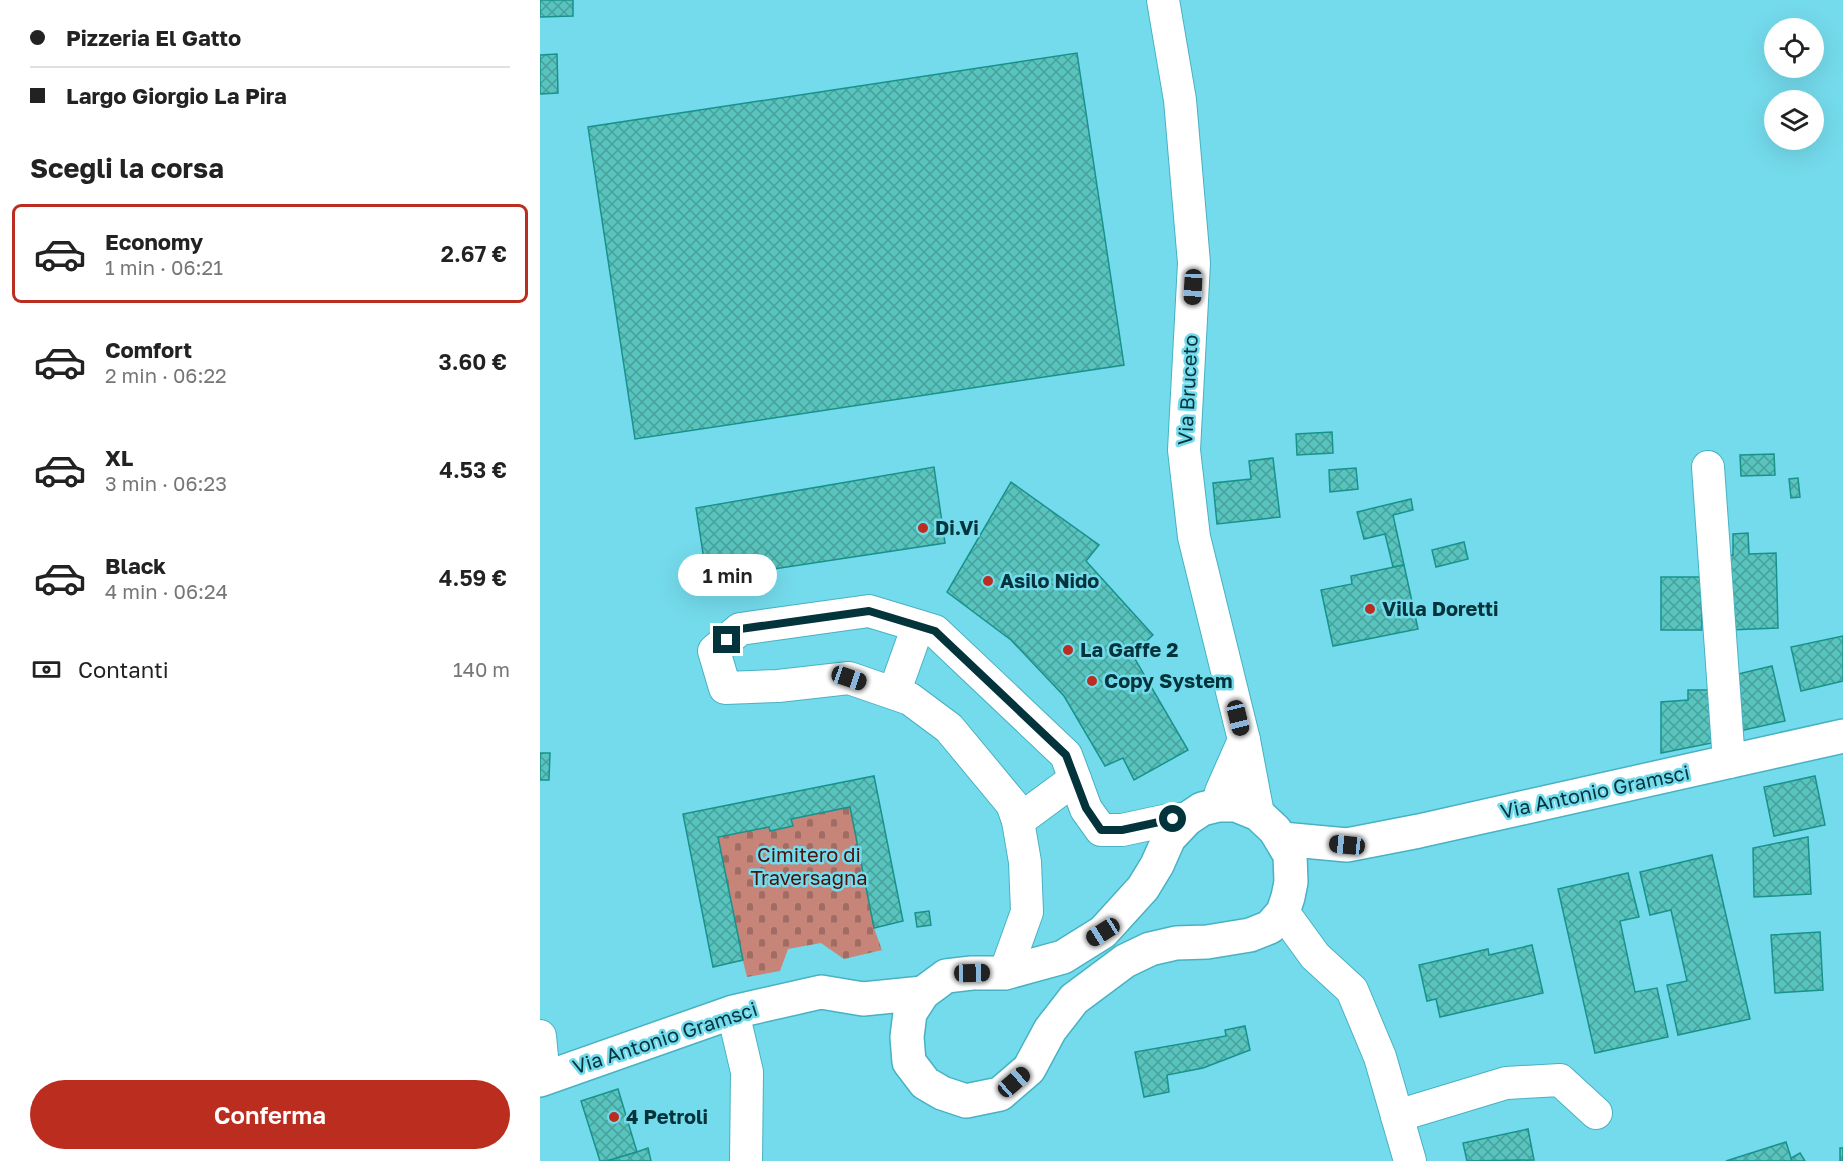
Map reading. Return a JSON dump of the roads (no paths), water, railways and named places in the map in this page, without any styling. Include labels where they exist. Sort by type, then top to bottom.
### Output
[{"type":"street","name":"Via Bruceto","points":[[1163,0],[1180,100],[1194,264],[1184,450],[1194,537],[1244,740],[1257,814]]},
{"type":"street","points":[[1708,467],[1729,762]]},
{"type":"street","points":[[1005,973],[1027,912],[1025,862],[1018,821],[1012,804],[949,728],[910,699],[849,678],[778,686],[725,688],[714,651],[740,629],[869,611],[935,631],[1066,755],[1086,808],[1101,830],[1122,830],[1173,819],[1186,819]]},
{"type":"street","points":[[894,693],[918,626]]},
{"type":"street","name":"Via Antonio Gramsci","points":[[1282,839],[1347,845],[1843,736]]},
{"type":"street","points":[[1218,805],[1221,792],[1244,740]]},
{"type":"street","points":[[1018,821],[1075,779]]},
{"type":"street","points":[[1314,956],[1250,935],[1207,942],[1176,943],[1150,949],[1125,961],[1074,999],[1050,1030],[1029,1070],[1000,1094],[966,1101],[942,1093],[925,1083],[909,1062],[907,1037],[910,1013],[923,993],[946,976],[1005,973],[1063,957],[1103,932],[1143,888],[1157,866],[1169,838],[1186,819],[1202,808],[1236,805],[1257,814],[1275,830],[1290,855],[1287,897],[1314,956],[1352,990],[1380,1057],[1410,1161]]},
{"type":"street","name":"Via Antonio Gramsci","points":[[1250,935],[1270,927],[1287,897],[1347,845]]},
{"type":"street","name":"Via Antonio Gramsci","points":[[542,1079],[733,1012],[821,992],[863,999],[923,993]]},
{"type":"street","points":[[863,999],[907,1037]]},
{"type":"street","points":[[733,1012],[747,1072],[746,1161]]},
{"type":"street","points":[[540,1036],[542,1079]]},
{"type":"street","points":[[1397,1116],[1506,1083],[1560,1080],[1596,1113]]},
{"type":"place","name":"Di.Vi","points":[[923,528]]},
{"type":"place","name":"Asilo Nido","points":[[988,581]]},
{"type":"place","name":"Villa Doretti","points":[[1370,609]]},
{"type":"place","name":"La Gaffe 2","points":[[1068,650]]},
{"type":"place","name":"Copy System","points":[[1092,681]]},
{"type":"place","name":"4 Petroli","points":[[614,1117]]},
{"type":"park label","name":"Cimitero di Traversagna","points":[[809,866]]}]
